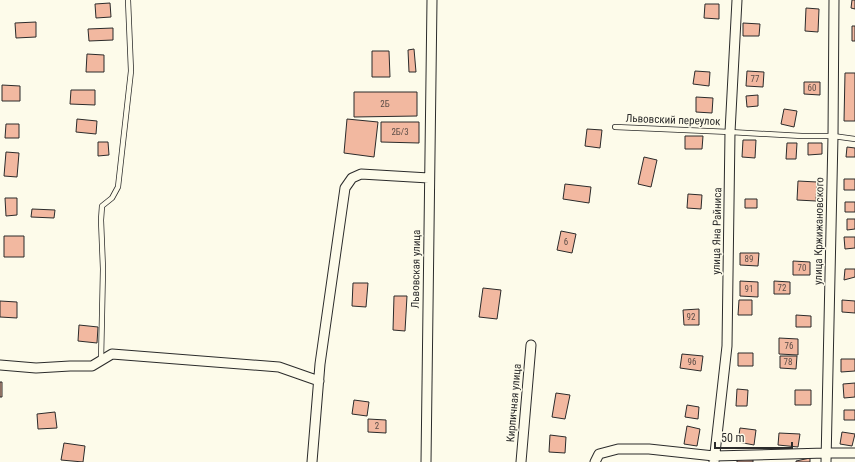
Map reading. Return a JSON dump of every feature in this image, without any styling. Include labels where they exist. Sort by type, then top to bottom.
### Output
[{"type":"street","name":"Львовская улица","points":[[426,462],[432,0]]},
{"type":"street","name":"улица Яна Райниса","points":[[714,459],[727,346],[730,132],[737,0]]},
{"type":"street","name":"улица Кржижановского","points":[[826,457],[833,136],[834,0]]},
{"type":"street","points":[[312,462],[322,356],[345,188],[352,178],[361,174],[429,178]]},
{"type":"street","name":"Кирпичная улица","points":[[521,462],[531,345]]},
{"type":"street","points":[[0,365],[36,368],[92,366],[112,354],[279,367],[319,381]]},
{"type":"street","points":[[595,462],[599,454],[618,449],[649,449],[714,459],[826,457],[855,453]]},
{"type":"lane","points":[[101,361],[103,269],[102,206],[112,198],[118,187],[131,71],[128,0]]},
{"type":"lane","name":"Львовский переулок","points":[[615,127],[802,136],[833,136],[855,139]]},
{"type":"building","points":[[852,0],[855,0],[855,9],[851,8]]},
{"type":"building","points":[[110,3],[111,17],[96,18],[95,4]]},
{"type":"building","points":[[705,4],[719,4],[719,19],[704,18]]},
{"type":"building","points":[[806,8],[819,9],[818,32],[805,31]]},
{"type":"building","points":[[36,22],[36,37],[16,38],[15,23]]},
{"type":"building","points":[[743,23],[760,24],[759,36],[743,36]]},
{"type":"building","points":[[852,26],[855,26],[855,41],[852,41]]},
{"type":"building","points":[[113,28],[113,40],[89,41],[88,29]]},
{"type":"building","points":[[414,49],[416,72],[409,72],[408,50]]},
{"type":"building","points":[[372,51],[389,51],[390,77],[372,77]]},
{"type":"building","points":[[87,54],[104,55],[104,72],[86,72]]},
{"type":"building","points":[[695,71],[710,72],[709,86],[693,84]]},
{"type":"building","points":[[747,71],[764,72],[763,87],[746,86]]},
{"type":"building","points":[[845,73],[855,73],[855,121],[844,121]]},
{"type":"building","points":[[804,82],[820,82],[820,95],[804,94]]},
{"type":"building","points":[[2,85],[20,86],[20,101],[2,101]]},
{"type":"building","points":[[71,90],[95,90],[95,105],[70,104]]},
{"type":"building","points":[[354,92],[417,92],[417,116],[354,117]]},
{"type":"building","points":[[758,95],[758,106],[747,107],[746,96]]},
{"type":"building","points":[[696,97],[713,98],[712,113],[696,112]]},
{"type":"building","points":[[784,109],[797,111],[794,127],[781,124]]},
{"type":"building","points":[[77,119],[97,121],[96,134],[76,132]]},
{"type":"building","points":[[347,119],[378,122],[374,157],[344,153]]},
{"type":"building","points":[[381,122],[419,122],[419,143],[381,142]]},
{"type":"building","points":[[6,124],[19,124],[19,138],[5,138]]},
{"type":"building","points":[[587,129],[602,130],[600,148],[585,146]]},
{"type":"building","points":[[685,136],[703,136],[702,149],[685,149]]},
{"type":"building","points":[[743,140],[756,140],[755,158],[742,157]]},
{"type":"building","points":[[98,142],[108,142],[109,155],[98,156]]},
{"type":"building","points":[[787,143],[797,143],[796,159],[786,159]]},
{"type":"building","points":[[808,143],[822,143],[822,154],[808,155]]},
{"type":"building","points":[[847,147],[855,148],[855,157],[846,157]]},
{"type":"building","points":[[6,152],[19,153],[17,177],[4,176]]},
{"type":"building","points":[[644,157],[657,160],[651,187],[638,184]]},
{"type":"building","points":[[844,179],[855,179],[855,190],[844,190]]},
{"type":"building","points":[[798,181],[817,182],[816,201],[797,200]]},
{"type":"building","points":[[565,184],[591,187],[589,203],[563,199]]},
{"type":"building","points":[[688,194],[702,195],[701,209],[687,208]]},
{"type":"building","points":[[5,198],[17,198],[17,215],[6,216]]},
{"type":"building","points":[[745,199],[757,199],[757,208],[745,208]]},
{"type":"building","points":[[845,202],[855,202],[855,212],[845,212]]},
{"type":"building","points":[[32,209],[55,210],[54,218],[31,217]]},
{"type":"building","points":[[847,219],[855,219],[855,229],[847,230]]},
{"type":"building","points":[[561,231],[576,234],[572,253],[557,250]]},
{"type":"building","points":[[4,236],[24,236],[24,257],[4,257]]},
{"type":"building","points":[[844,237],[855,237],[855,248],[845,249]]},
{"type":"building","points":[[740,253],[759,253],[758,266],[740,265]]},
{"type":"building","points":[[793,261],[810,262],[810,275],[793,275]]},
{"type":"building","points":[[845,269],[855,269],[855,277],[844,280]]},
{"type":"building","points":[[740,281],[758,282],[758,297],[740,296]]},
{"type":"building","points":[[774,281],[790,282],[790,294],[774,294]]},
{"type":"building","points":[[353,283],[368,283],[366,307],[352,306]]},
{"type":"building","points":[[483,288],[501,290],[497,319],[479,317]]},
{"type":"building","points":[[394,296],[407,296],[405,331],[393,330]]},
{"type":"building","points":[[739,300],[752,300],[752,315],[738,315]]},
{"type":"building","points":[[842,300],[855,301],[855,313],[842,312]]},
{"type":"building","points":[[0,301],[17,302],[17,318],[0,317]]},
{"type":"building","points":[[699,309],[699,325],[684,325],[683,310]]},
{"type":"building","points":[[796,315],[811,316],[811,327],[796,327]]},
{"type":"building","points":[[79,325],[98,327],[97,343],[78,341]]},
{"type":"building","points":[[779,338],[798,339],[798,355],[779,354]]},
{"type":"building","points":[[738,353],[753,353],[753,366],[738,366]]},
{"type":"building","points":[[682,354],[703,356],[701,371],[680,368]]},
{"type":"building","points":[[780,356],[797,356],[796,369],[780,368]]},
{"type":"building","points":[[841,359],[855,359],[855,371],[841,372]]},
{"type":"building","points":[[0,382],[2,382],[2,397],[0,397]]},
{"type":"building","points":[[855,383],[855,397],[844,398],[843,384]]},
{"type":"building","points":[[737,389],[748,390],[747,406],[736,406]]},
{"type":"building","points":[[795,390],[811,390],[811,405],[795,405]]},
{"type":"building","points":[[556,393],[570,395],[565,419],[552,417]]},
{"type":"building","points":[[354,400],[369,402],[367,416],[352,414]]},
{"type":"building","points":[[687,405],[699,407],[698,419],[685,417]]},
{"type":"building","points":[[844,410],[855,410],[855,420],[844,420]]},
{"type":"building","points":[[55,412],[57,428],[38,429],[37,414]]},
{"type":"building","points":[[368,419],[386,420],[386,433],[368,432]]},
{"type":"building","points":[[687,426],[700,429],[697,446],[684,444]]},
{"type":"building","points":[[740,428],[756,430],[754,445],[738,442]]},
{"type":"building","points":[[842,432],[855,434],[852,446],[840,444]]},
{"type":"building","points":[[779,433],[800,434],[798,447],[778,445]]},
{"type":"building","points":[[550,435],[566,437],[565,453],[549,452]]},
{"type":"building","points":[[64,443],[85,446],[83,462],[61,460]]},
{"type":"building","points":[[810,458],[810,462],[796,462],[796,461]]},
{"type":"building","points":[[737,459],[753,460],[753,462],[737,462]]}]
